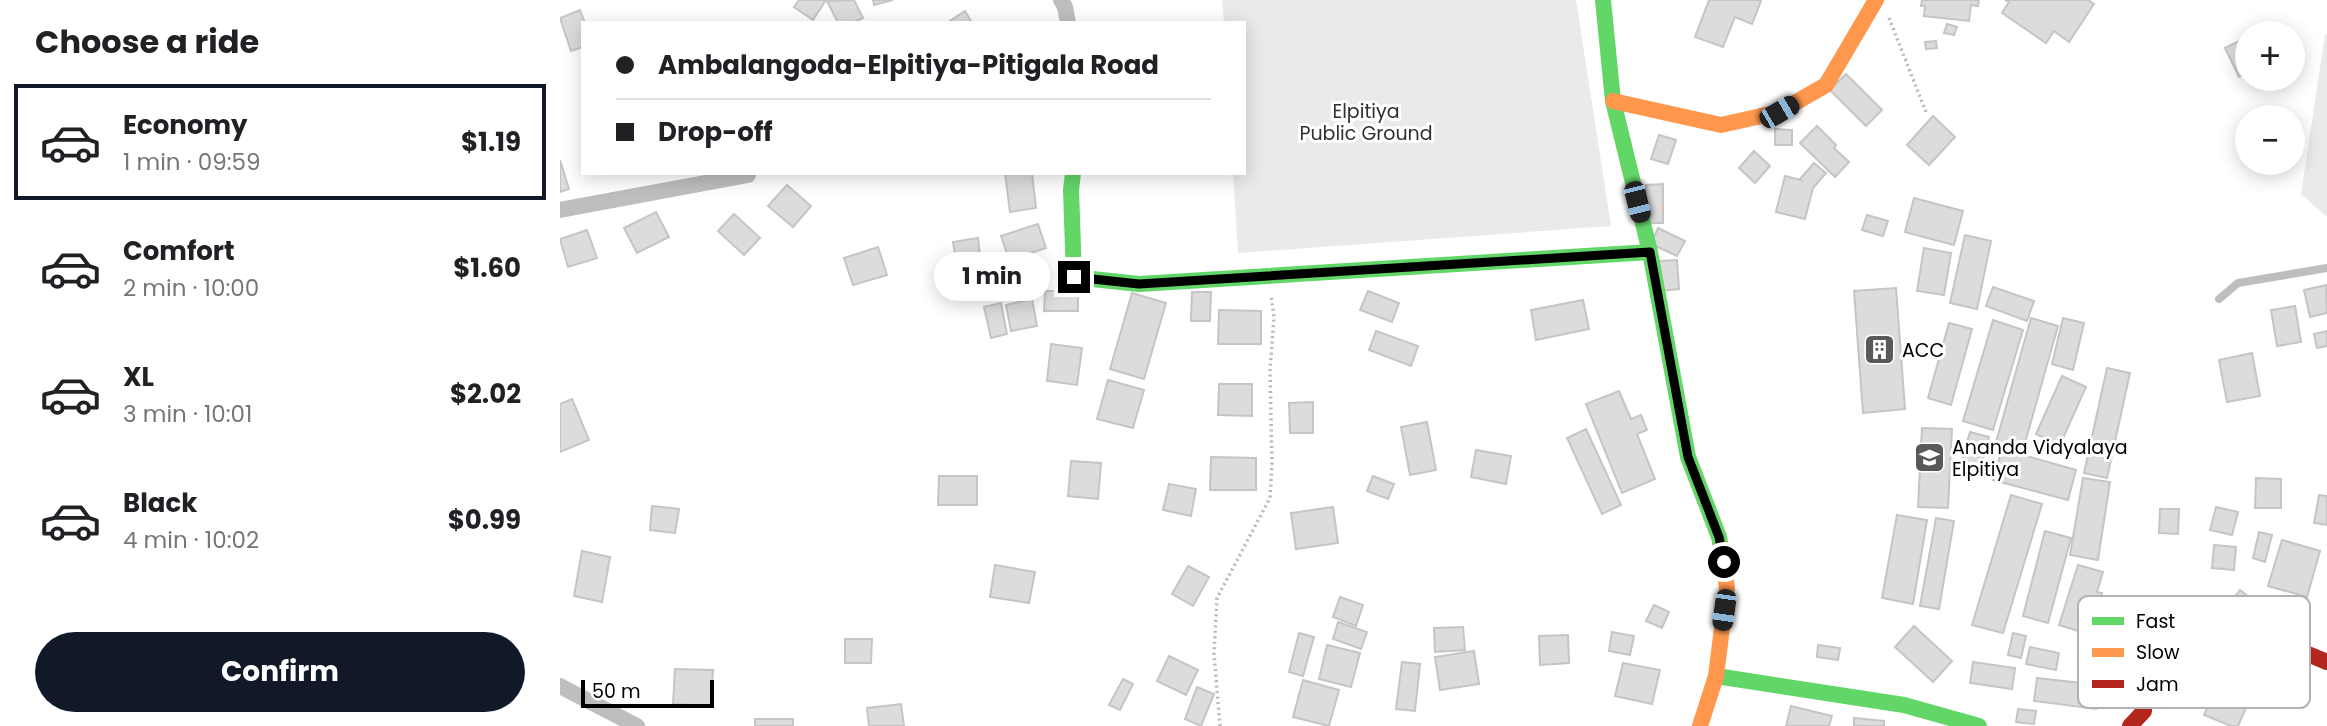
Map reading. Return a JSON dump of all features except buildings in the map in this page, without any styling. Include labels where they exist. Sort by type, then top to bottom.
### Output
[{"type":"street","points":[[1061,0],[1068,21]]},
{"type":"street","points":[[1603,0],[1613,101],[1650,252],[1688,457],[1719,537],[1724,562],[1727,588],[1716,676],[1700,726]]},
{"type":"street","points":[[1613,101],[1721,125],[1779,112],[1826,85],[1881,6]]},
{"type":"street","points":[[560,210],[748,175]]},
{"type":"street","points":[[1073,175],[1074,277],[1139,284],[1650,252]]},
{"type":"street","points":[[2310,655],[2327,662]]},
{"type":"street","points":[[1716,676],[1904,705],[1979,726]]},
{"type":"street","points":[[560,686],[637,726]]},
{"type":"street","points":[[2130,726],[2144,708]]},
{"type":"lane","points":[[2219,299],[2238,283],[2327,268]]},
{"type":"path","points":[[1881,6],[1926,112]]},
{"type":"path","points":[[1220,726],[1214,654],[1217,598],[1270,498],[1270,370],[1274,317],[1269,276]]},
{"type":"green space","name":"Elpitiya Public Ground","points":[[1222,0],[1576,0],[1611,226],[1238,253],[1233,175],[1246,175],[1246,21],[1224,21]]},
{"type":"green space","points":[[2327,35],[2327,217],[2301,194]]},
{"type":"traffic: fast","points":[[1603,0],[1613,101],[1650,252],[1688,457],[1721,548]]},
{"type":"traffic: fast","points":[[1073,175],[1074,277],[1139,284],[1650,252]]},
{"type":"traffic: fast","points":[[1716,676],[1904,705],[1979,726]]},
{"type":"traffic: slow","points":[[1613,101],[1721,125],[1779,112],[1826,85],[1876,0]]},
{"type":"traffic: slow","points":[[1700,726],[1716,676],[1727,588],[1721,548]]},
{"type":"traffic: jam","points":[[2310,655],[2327,662]]},
{"type":"traffic: jam","points":[[2130,726],[2144,708]]},
{"type":"place","name":"ACC","points":[[1879,350]]},
{"type":"place","name":"Ananda Vidyalaya Elpitiya","points":[[1929,458]]},
{"type":"route","points":[[1074,277],[1139,284],[1650,252],[1688,457],[1719,537],[1724,562]]}]
